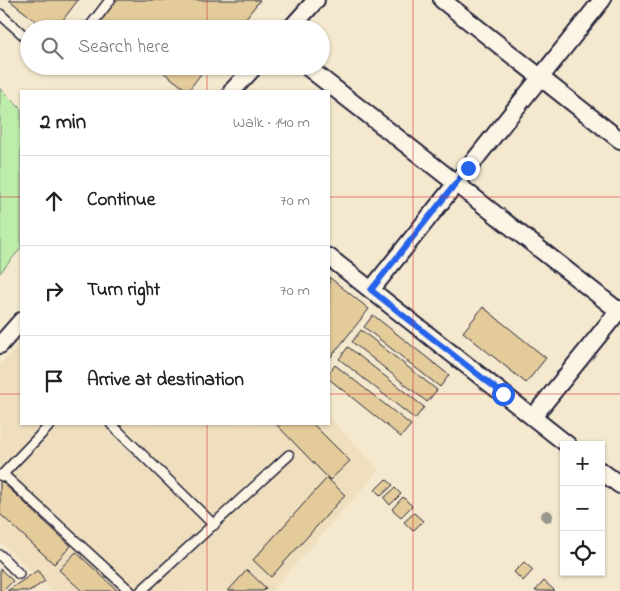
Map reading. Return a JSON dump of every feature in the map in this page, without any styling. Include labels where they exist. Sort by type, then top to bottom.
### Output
[{"type":"street","points":[[298,20],[316,0]]},
{"type":"street","points":[[442,0],[620,140]]},
{"type":"street","points":[[371,290],[602,0]]},
{"type":"street","points":[[233,90],[247,75]]},
{"type":"street","points":[[317,75],[620,311],[533,417]]},
{"type":"street","points":[[330,258],[563,441]]},
{"type":"street","points":[[0,345],[19,328]]},
{"type":"street","points":[[605,474],[620,485]]},
{"type":"lane","points":[[95,20],[110,0]]},
{"type":"lane","points":[[0,14],[20,32]]},
{"type":"lane","points":[[50,425],[1,475],[8,478],[130,591]]},
{"type":"lane","points":[[112,425],[214,525]]},
{"type":"lane","points":[[141,591],[289,454]]},
{"type":"lane","points":[[0,555],[19,574]]},
{"type":"shaded area","points":[[20,344],[20,425],[330,425],[330,418],[379,470],[271,591],[52,591],[0,542],[0,365]]},
{"type":"green space","points":[[0,88],[20,108],[20,249],[0,273]]},
{"type":"building","points":[[9,0],[78,0],[63,20],[35,20]]},
{"type":"building","points":[[116,0],[260,0],[244,20],[100,20]]},
{"type":"building","points":[[167,75],[200,75],[189,90]]},
{"type":"building","points":[[330,278],[369,309],[330,358]]},
{"type":"building","points":[[483,307],[546,358],[526,383],[463,332]]},
{"type":"building","points":[[373,315],[449,375],[440,387],[364,327]]},
{"type":"building","points":[[361,330],[437,390],[427,402],[352,342]]},
{"type":"building","points":[[348,347],[424,407],[415,419],[339,359]]},
{"type":"building","points":[[335,365],[411,425],[401,437],[330,380],[330,372]]},
{"type":"building","points":[[277,425],[314,425],[350,461],[330,480]]},
{"type":"building","points":[[327,478],[345,495],[271,577],[253,560]]},
{"type":"building","points":[[386,479],[393,485],[381,496],[375,490]]},
{"type":"building","points":[[0,480],[71,546],[54,564],[0,514]]},
{"type":"building","points":[[395,488],[401,494],[390,505],[384,498]]},
{"type":"building","points":[[403,497],[412,506],[401,517],[392,509]]},
{"type":"building","points":[[414,513],[423,521],[413,531],[404,522]]},
{"type":"building","points":[[76,552],[118,591],[82,591],[59,570]]},
{"type":"building","points":[[524,562],[533,570],[523,581],[514,572]]},
{"type":"building","points":[[0,569],[13,581],[3,591],[0,591]]},
{"type":"building","points":[[38,570],[45,581],[30,591],[7,591]]},
{"type":"building","points":[[247,570],[266,588],[263,591],[228,591]]},
{"type":"building","points":[[544,581],[554,590],[535,591]]},
{"type":"route","points":[[468,168],[371,290],[503,394]]}]
